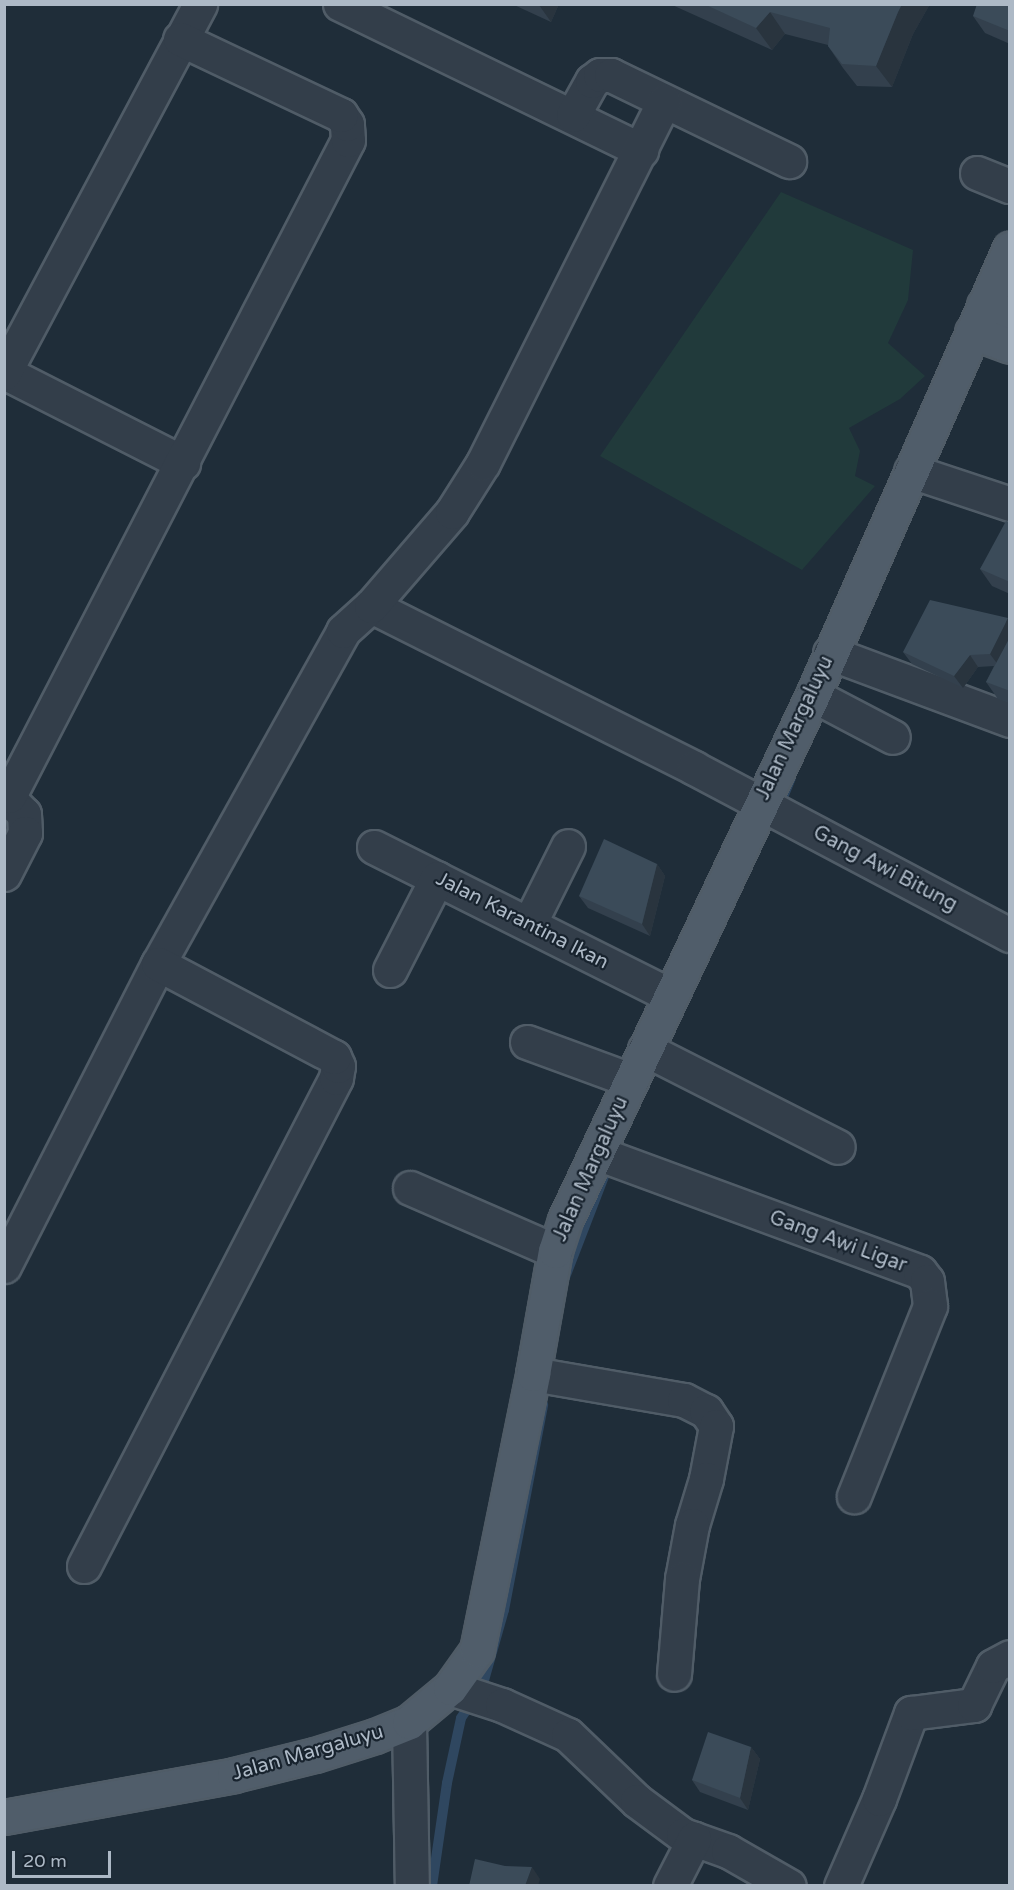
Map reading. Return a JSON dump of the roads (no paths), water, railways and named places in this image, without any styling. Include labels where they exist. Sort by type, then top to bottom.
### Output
[{"type":"main road","name":"Jalan Margaluyu","points":[[4,1817],[234,1775],[315,1755],[409,1722],[450,1688],[477,1650],[533,1374],[555,1251],[565,1220],[813,695],[911,471],[989,317],[1010,248]]},
{"type":"main road","points":[[989,317],[1010,346]]},
{"type":"street","points":[[183,463],[5,373],[200,4]]},
{"type":"street","points":[[340,4],[573,115],[640,150]]},
{"type":"street","points":[[4,874],[25,833],[24,814],[7,795],[183,463],[348,140],[347,124],[341,115],[180,39]]},
{"type":"street","points":[[573,115],[592,81],[600,75],[611,75],[789,161]]},
{"type":"street","points":[[4,1266],[158,964],[344,631],[371,606],[452,512],[483,463],[664,102]]},
{"type":"street","points":[[977,173],[1010,186]]},
{"type":"street","points":[[911,471],[1010,504]]},
{"type":"street","name":"Gang Awi Bitung","points":[[371,606],[1010,934]]},
{"type":"street","points":[[830,653],[1010,720]]},
{"type":"street","points":[[813,695],[893,737]]},
{"type":"street","points":[[529,924],[568,846]]},
{"type":"street","name":"Jalan Karantina Ikan","points":[[374,847],[670,995]]},
{"type":"street","points":[[390,970],[437,878]]},
{"type":"street","points":[[84,1566],[331,1089],[338,1066],[334,1057],[158,964]]},
{"type":"street","points":[[527,1042],[631,1080]]},
{"type":"street","points":[[645,1049],[838,1147]]},
{"type":"street","name":"Gang Awi Ligar","points":[[597,1153],[920,1272],[927,1281],[930,1306],[854,1496]]},
{"type":"street","points":[[410,1188],[555,1251]]},
{"type":"street","points":[[533,1374],[684,1400],[706,1411],[716,1426],[706,1479],[692,1525],[682,1579],[674,1674]]},
{"type":"street","points":[[842,1886],[879,1800],[911,1713],[974,1706],[993,1666],[1010,1657]]},
{"type":"street","points":[[450,1688],[502,1705],[568,1735],[638,1801],[683,1835],[728,1851],[789,1886]]},
{"type":"street","points":[[409,1722],[412,1886]]},
{"type":"street","points":[[670,1886],[694,1839]]},
{"type":"waterway","points":[[784,795],[791,778]]},
{"type":"waterway","points":[[564,1280],[605,1174]]},
{"type":"waterway","points":[[483,1684],[504,1610],[543,1405]]},
{"type":"waterway","points":[[432,1886],[447,1783],[461,1718],[467,1709]]}]
